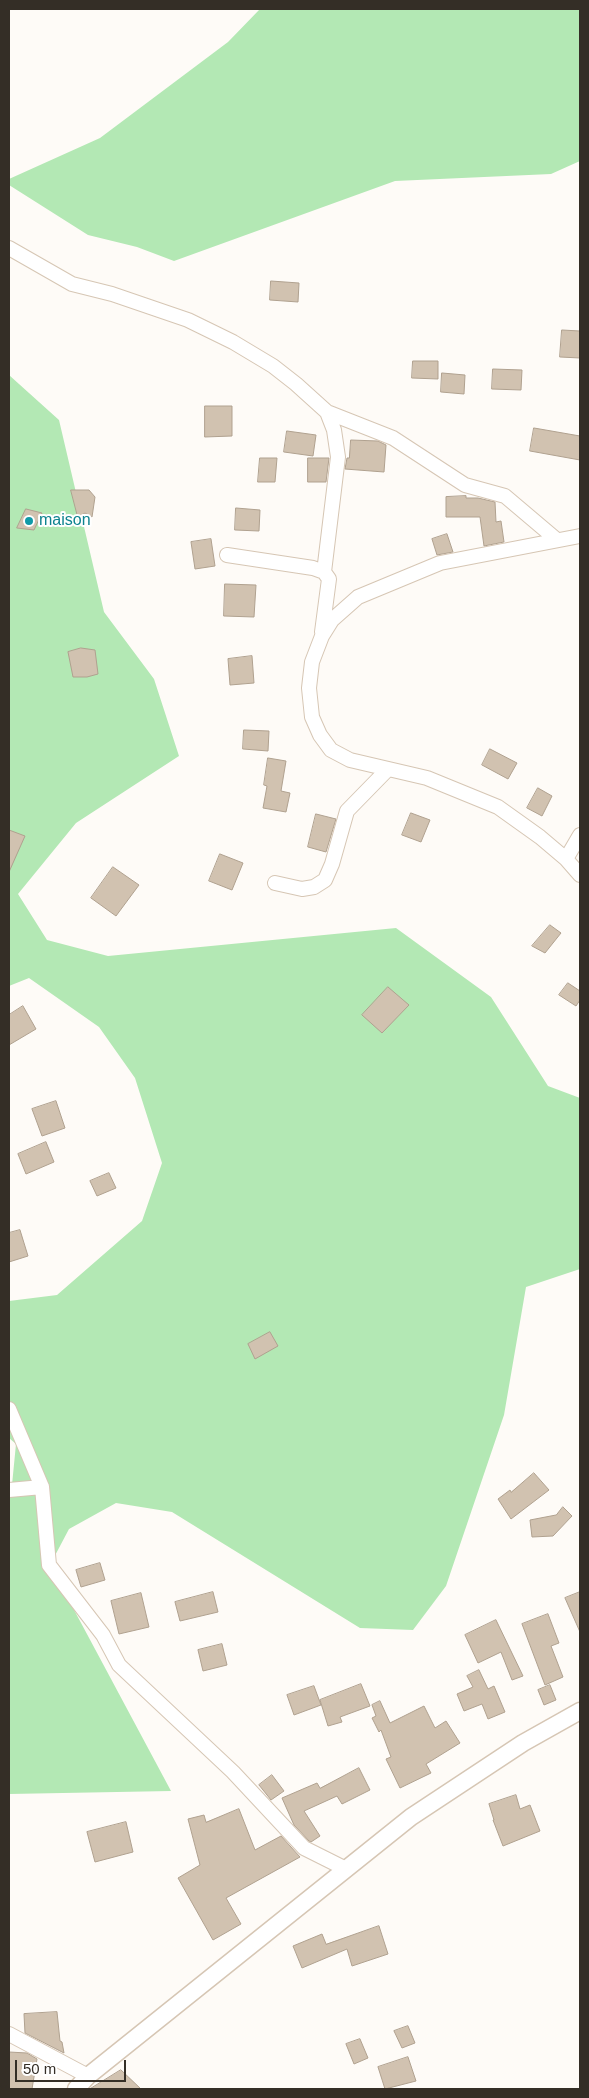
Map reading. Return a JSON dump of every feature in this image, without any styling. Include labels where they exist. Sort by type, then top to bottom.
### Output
[{"type":"street","points":[[9,248],[72,284],[112,294],[188,320],[233,342],[281,372],[327,412],[393,438],[465,485],[504,496],[557,540]]},
{"type":"street","points":[[322,636],[328,579],[324,572],[338,457],[334,430],[327,412]]},
{"type":"street","points":[[580,536],[440,563],[395,580],[358,597],[332,620],[322,636],[312,662],[309,688],[312,717],[320,735],[331,750],[350,760],[427,778],[498,807],[540,837],[566,859],[580,875]]},
{"type":"street","points":[[227,555],[314,568],[324,572]]},
{"type":"street","points":[[275,883],[302,889],[314,887],[325,880],[332,864],[347,811],[388,769]]},
{"type":"street","points":[[566,859],[580,835]]},
{"type":"street","points":[[9,1409],[42,1487],[49,1565],[104,1634],[119,1665],[233,1772],[304,1848],[346,1869]]},
{"type":"street","points":[[9,1490],[42,1487]]},
{"type":"street","points":[[76,2089],[88,2076],[411,1817],[523,1743],[580,1711]]},
{"type":"street","points":[[9,2034],[88,2076]]},
{"type":"green space","points":[[260,9],[580,9],[580,161],[551,174],[395,181],[174,261],[137,247],[88,235],[9,185],[9,179],[100,138],[228,42]]},
{"type":"green space","points":[[9,375],[59,420],[104,612],[154,679],[179,756],[76,823],[18,894],[47,940],[108,956],[396,928],[491,997],[548,1086],[580,1098],[580,1269],[526,1287],[504,1415],[446,1586],[413,1630],[360,1628],[172,1512],[116,1503],[69,1529],[50,1565],[171,1791],[9,1794],[9,1498],[11,1495],[16,1444],[9,1438],[9,1301],[57,1295],[142,1221],[162,1163],[135,1078],[99,1027],[29,978],[9,986]]},
{"type":"building","points":[[271,281],[299,283],[298,302],[270,300]]},
{"type":"building","points":[[562,330],[580,331],[580,358],[560,357]]},
{"type":"building","points":[[413,361],[438,361],[438,379],[412,378]]},
{"type":"building","points":[[493,369],[522,370],[521,390],[492,389]]},
{"type":"building","points":[[442,373],[465,375],[464,394],[441,392]]},
{"type":"building","points":[[205,406],[232,406],[232,436],[205,437]]},
{"type":"building","points":[[534,428],[580,436],[580,460],[530,451]]},
{"type":"building","points":[[287,431],[316,435],[313,456],[284,452]]},
{"type":"building","points":[[351,440],[378,441],[386,445],[384,472],[345,469],[347,458],[349,458]]},
{"type":"building","points":[[260,458],[277,458],[275,482],[258,482]]},
{"type":"building","points":[[308,458],[329,458],[326,482],[308,482]]},
{"type":"building","points":[[71,490],[89,490],[95,497],[92,517],[85,513],[78,517]]},
{"type":"building","points":[[466,496],[466,498],[478,498],[495,502],[496,522],[501,521],[504,542],[484,546],[480,517],[446,517],[446,497]]},
{"type":"building","points":[[236,508],[260,510],[259,531],[235,530]]},
{"type":"building","name":"maison","points":[[26,509],[42,513],[34,530],[17,528]]},
{"type":"building","points":[[447,534],[453,552],[437,555],[432,539]]},
{"type":"building","points":[[211,539],[215,566],[195,569],[191,542]]},
{"type":"building","points":[[225,584],[256,585],[254,617],[224,616]]},
{"type":"building","points":[[81,648],[95,650],[98,674],[87,677],[73,677],[68,652]]},
{"type":"building","points":[[252,656],[254,683],[230,685],[228,659]]},
{"type":"building","points":[[244,730],[269,731],[268,751],[243,749]]},
{"type":"building","points":[[490,749],[517,763],[508,779],[482,765]]},
{"type":"building","points":[[268,758],[286,761],[281,791],[290,793],[286,812],[263,808],[267,786],[264,785]]},
{"type":"building","points":[[538,788],[552,796],[542,816],[527,808]]},
{"type":"building","points":[[411,813],[430,820],[421,842],[402,835]]},
{"type":"building","points":[[316,814],[336,819],[326,852],[308,847]]},
{"type":"building","points":[[9,830],[25,836],[9,872]]},
{"type":"building","points":[[220,854],[243,863],[232,890],[209,881]]},
{"type":"building","points":[[113,867],[139,885],[116,916],[91,898]]},
{"type":"building","points":[[550,925],[561,933],[545,953],[532,946]]},
{"type":"building","points":[[568,983],[580,991],[580,1000],[576,1006],[559,995]]},
{"type":"building","points":[[388,987],[409,1005],[382,1033],[362,1015]]},
{"type":"building","points":[[23,1006],[36,1029],[9,1045],[9,1015]]},
{"type":"building","points":[[56,1101],[65,1128],[42,1136],[32,1109]]},
{"type":"building","points":[[46,1142],[54,1162],[26,1174],[18,1154]]},
{"type":"building","points":[[109,1173],[116,1188],[97,1196],[90,1181]]},
{"type":"building","points":[[20,1230],[28,1256],[9,1262],[9,1233]]},
{"type":"building","points":[[270,1332],[278,1346],[255,1359],[248,1344]]},
{"type":"building","points":[[534,1473],[549,1490],[511,1519],[498,1499],[510,1490],[511,1492]]},
{"type":"building","points":[[563,1507],[572,1516],[553,1536],[532,1537],[530,1520],[556,1515]]},
{"type":"building","points":[[100,1563],[105,1580],[81,1587],[76,1570]]},
{"type":"building","points":[[213,1592],[218,1612],[180,1621],[175,1602]]},
{"type":"building","points":[[580,1592],[580,1632],[565,1598]]},
{"type":"building","points":[[141,1593],[149,1627],[119,1634],[111,1601]]},
{"type":"building","points":[[548,1614],[559,1643],[551,1646],[563,1677],[545,1685],[522,1624]]},
{"type":"building","points":[[496,1620],[523,1676],[512,1680],[501,1652],[478,1663],[465,1635]]},
{"type":"building","points":[[222,1644],[227,1665],[203,1671],[198,1650]]},
{"type":"building","points":[[479,1670],[488,1689],[494,1686],[505,1712],[488,1719],[482,1704],[464,1711],[457,1694],[473,1687],[467,1676]]},
{"type":"building","points":[[361,1684],[370,1706],[340,1717],[342,1722],[328,1726],[320,1700]]},
{"type":"building","points":[[550,1685],[556,1700],[544,1705],[538,1690]]},
{"type":"building","points":[[314,1686],[321,1705],[294,1715],[287,1695]]},
{"type":"building","points":[[380,1701],[390,1723],[424,1706],[435,1728],[446,1721],[460,1743],[426,1764],[431,1773],[400,1788],[386,1759],[391,1757],[381,1730],[379,1732],[372,1718],[376,1716],[372,1705]]},
{"type":"building","points":[[359,1768],[370,1790],[342,1804],[337,1796],[304,1811],[320,1836],[311,1842],[309,1841],[294,1825],[282,1798],[317,1783],[320,1788]]},
{"type":"building","points":[[272,1775],[284,1791],[271,1800],[259,1785]]},
{"type":"building","points":[[516,1795],[520,1809],[530,1805],[540,1831],[503,1846],[489,1804]]},
{"type":"building","points":[[239,1809],[255,1850],[281,1836],[300,1857],[226,1898],[241,1924],[213,1940],[178,1878],[200,1865],[188,1819],[204,1815],[206,1822]]},
{"type":"building","points":[[126,1822],[133,1852],[95,1862],[87,1832]]},
{"type":"building","points":[[379,1926],[388,1954],[352,1966],[347,1949],[302,1968],[293,1946],[322,1934],[326,1944]]},
{"type":"building","points":[[57,2012],[60,2041],[62,2042],[64,2053],[25,2033],[24,2014]]},
{"type":"building","points":[[408,2026],[415,2043],[402,2048],[394,2031]]},
{"type":"building","points":[[360,2039],[368,2058],[354,2064],[346,2044]]},
{"type":"building","points":[[9,2052],[27,2053],[37,2059],[32,2089],[9,2089]]},
{"type":"building","points":[[408,2057],[416,2081],[385,2089],[378,2067]]},
{"type":"building","points":[[121,2070],[141,2089],[90,2089]]},
{"type":"place","name":"maison","points":[[29,521]]}]
